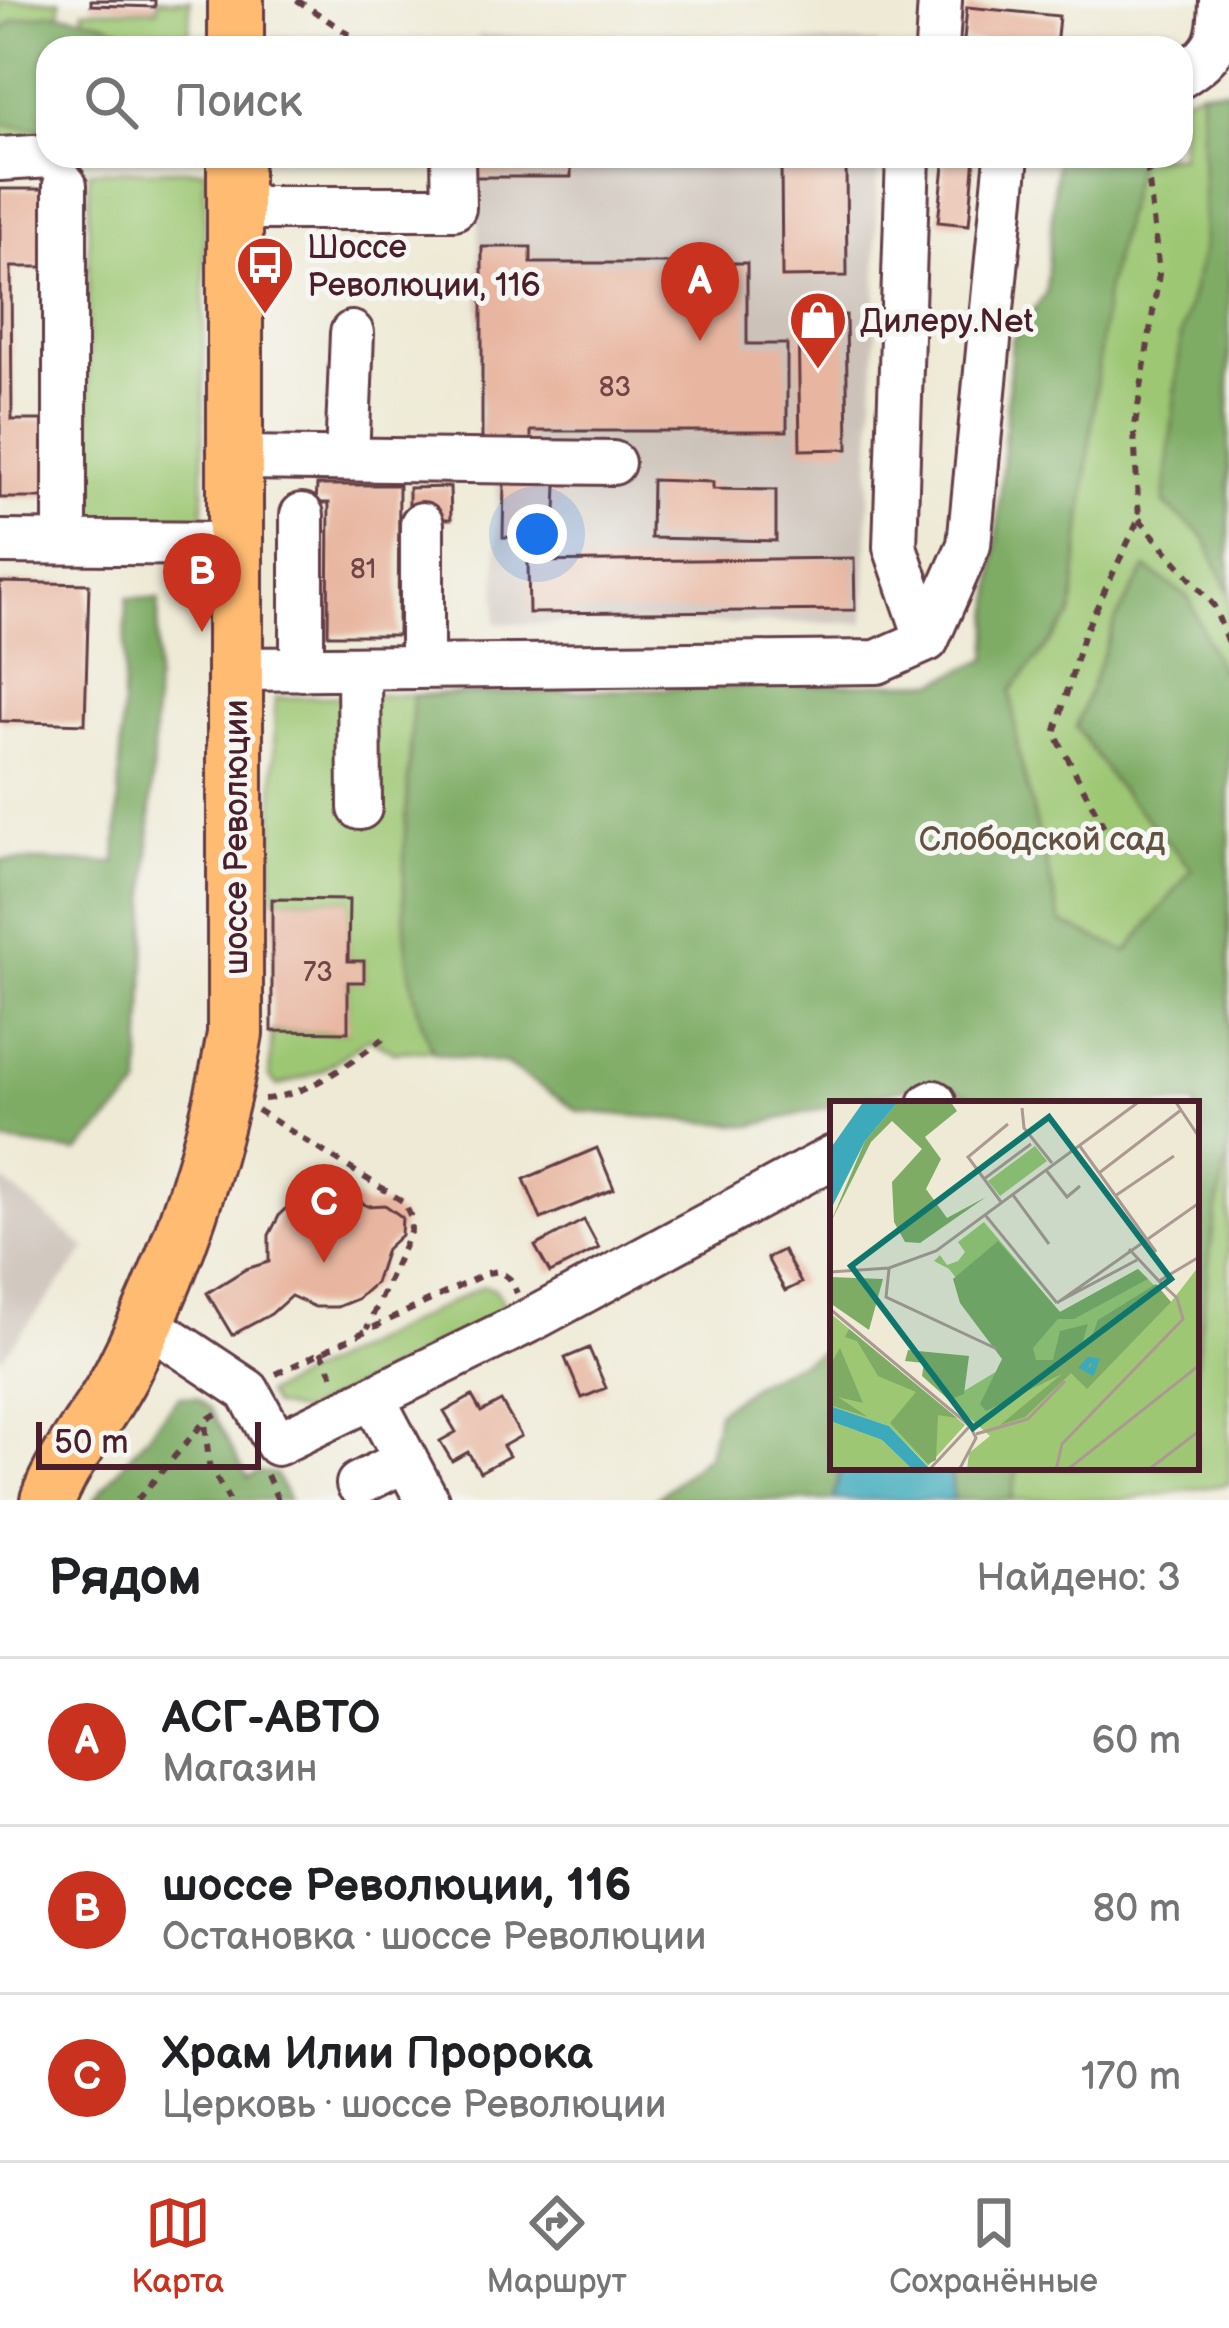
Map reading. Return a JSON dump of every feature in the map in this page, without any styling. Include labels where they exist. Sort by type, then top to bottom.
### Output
[{"type":"main road","points":[[236,0],[236,36]]},
{"type":"main road","name":"шоссе Революции","points":[[45,1493],[91,1430],[146,1323],[203,1174],[239,1103],[235,1034],[234,182]]},
{"type":"street","points":[[938,36],[940,0]]},
{"type":"street","points":[[1203,67],[1220,40],[1221,0]]},
{"type":"street","points":[[0,159],[36,166]]},
{"type":"street","points":[[234,182],[454,208],[453,168]]},
{"type":"street","points":[[908,168],[895,547],[927,640]]},
{"type":"street","points":[[235,669],[877,662],[927,640],[969,545],[1006,168]]},
{"type":"street","points":[[58,170],[65,542]]},
{"type":"street","points":[[347,459],[352,333]]},
{"type":"street","points":[[234,458],[613,463]]},
{"type":"street","points":[[302,515],[302,669]]},
{"type":"street","points":[[422,524],[422,668]]},
{"type":"street","points":[[0,542],[235,544]]},
{"type":"street","points":[[359,668],[360,808]]},
{"type":"street","points":[[146,1323],[248,1391],[278,1444],[531,1320],[830,1159]]},
{"type":"street","points":[[373,1398],[428,1500]]},
{"type":"street","points":[[358,1484],[406,1460]]},
{"type":"path","points":[[297,0],[352,36]]},
{"type":"path","points":[[1104,826],[1055,734],[1083,636],[1139,519],[1134,432],[1160,274],[1147,168]]},
{"type":"path","points":[[1139,519],[1214,606],[1229,646]]},
{"type":"path","points":[[239,1103],[282,1097],[328,1077],[390,1034]]},
{"type":"path","points":[[239,1103],[404,1202],[411,1230],[367,1328]]},
{"type":"path","points":[[257,1384],[367,1328],[499,1271],[510,1279],[531,1320]]},
{"type":"path","points":[[137,1500],[205,1421]]},
{"type":"shaded area","points":[[478,168],[877,168],[876,330],[864,623],[496,624],[498,448],[480,447]]},
{"type":"shaded area","points":[[0,1178],[87,1249],[0,1360]]},
{"type":"green space","points":[[0,0],[60,0],[60,36],[36,36],[36,146],[0,148]]},
{"type":"green space","points":[[158,0],[190,0],[189,36],[82,36],[83,10],[157,9]]},
{"type":"green space","points":[[51,13],[85,18],[135,36],[36,36],[36,129],[1,124],[0,32],[14,20]]},
{"type":"green space","points":[[1201,90],[1229,90],[1229,593],[1204,536],[1164,504],[1181,336],[1204,245]]},
{"type":"green space","name":"Слободской сад","points":[[1229,90],[1229,1484],[1123,1500],[1011,1500],[1017,1470],[1199,1470],[1199,1101],[1191,1101],[1061,1023],[394,1052],[369,1038],[320,1072],[278,1086],[269,1077],[272,1031],[347,1032],[348,982],[364,981],[364,962],[348,961],[348,900],[272,899],[275,698],[936,682],[988,658],[1012,340],[1046,293],[1056,168],[1193,168],[1193,93]]},
{"type":"green space","name":"Слободской сад","points":[[1056,168],[1136,168],[1106,292],[1072,615],[1011,691],[1018,751],[1061,922],[1127,952],[1192,869],[1116,785],[1076,727],[1116,619],[1146,568],[1189,598],[1220,671],[1229,659],[1229,1148],[1212,1236],[1199,1346],[1199,1101],[983,1101],[934,1081],[853,1101],[830,1101],[830,1107],[751,1126],[578,1111],[506,1064],[433,1053],[409,968],[404,878],[413,696],[936,682],[988,658],[1012,340],[1046,293]]},
{"type":"green space","points":[[205,170],[203,523],[88,527],[89,171]]},
{"type":"green space","points":[[127,598],[159,600],[140,1088],[78,1152],[0,1141],[0,860],[116,863]]},
{"type":"green space","points":[[483,1286],[495,1289],[504,1304],[500,1316],[303,1412],[273,1406],[266,1394]]},
{"type":"green space","points":[[830,1348],[830,1470],[840,1470],[834,1500],[655,1500],[708,1455],[718,1411],[757,1382]]},
{"type":"green space","points":[[179,1396],[197,1398],[210,1409],[248,1478],[258,1472],[275,1474],[289,1500],[94,1500]]},
{"type":"green space","points":[[951,1470],[1017,1470],[1011,1500],[953,1500]]},
{"type":"water","points":[[840,1470],[950,1470],[953,1500],[834,1500]]},
{"type":"building","points":[[91,0],[155,0],[155,7],[91,5]]},
{"type":"building","points":[[967,7],[1059,16],[1057,36],[964,36]]},
{"type":"building","points":[[473,168],[571,168],[571,177],[473,177]]},
{"type":"building","points":[[781,168],[846,168],[847,276],[782,277]]},
{"type":"building","points":[[944,168],[974,168],[969,225],[938,222]]},
{"type":"building","points":[[0,189],[50,189],[50,267],[11,267],[12,420],[52,420],[53,498],[0,498]]},
{"type":"building","points":[[482,247],[531,247],[531,263],[747,263],[747,344],[787,344],[787,431],[531,431],[531,441],[482,441]]},
{"type":"building","points":[[798,315],[846,315],[848,449],[800,450]]},
{"type":"building","points":[[652,480],[713,482],[713,489],[776,490],[776,541],[651,538]]},
{"type":"building","points":[[504,483],[557,484],[555,539],[503,537]]},
{"type":"building","points":[[317,485],[399,485],[398,635],[328,635],[329,503],[316,503]]},
{"type":"building","points":[[450,487],[451,519],[409,519],[409,488]]},
{"type":"building","points":[[854,558],[855,610],[529,613],[528,562]]},
{"type":"building","points":[[0,582],[89,584],[85,724],[0,721]]},
{"type":"building","points":[[272,899],[349,900],[348,961],[364,961],[364,982],[348,982],[348,1032],[272,1031]]},
{"type":"building","points":[[597,1148],[614,1189],[541,1219],[524,1179]]},
{"type":"building","points":[[329,1190],[367,1206],[385,1205],[402,1217],[401,1235],[386,1249],[375,1283],[357,1299],[337,1307],[315,1307],[291,1296],[271,1314],[232,1335],[207,1293],[246,1269],[269,1262],[269,1235],[280,1214],[298,1197]]},
{"type":"building","points":[[584,1220],[599,1248],[550,1273],[535,1246]]},
{"type":"building","points":[[783,1250],[801,1283],[785,1291],[767,1258]]},
{"type":"building","points":[[589,1348],[606,1388],[582,1398],[565,1358]]},
{"type":"building","points":[[472,1396],[481,1412],[501,1401],[521,1436],[503,1446],[509,1456],[480,1472],[468,1452],[452,1461],[440,1441],[456,1432],[444,1412]]},
{"type":"place","name":"Шоссе Революции, 116","points":[[265,316]]},
{"type":"place","name":"АСГ-АВТО","points":[[700,341]]},
{"type":"place","name":"Дилеру.Net","points":[[818,371]]},
{"type":"place","name":"шоссе Революции, 116","points":[[202,632]]},
{"type":"place","name":"Храм Илии Пророка","points":[[324,1263]]}]
